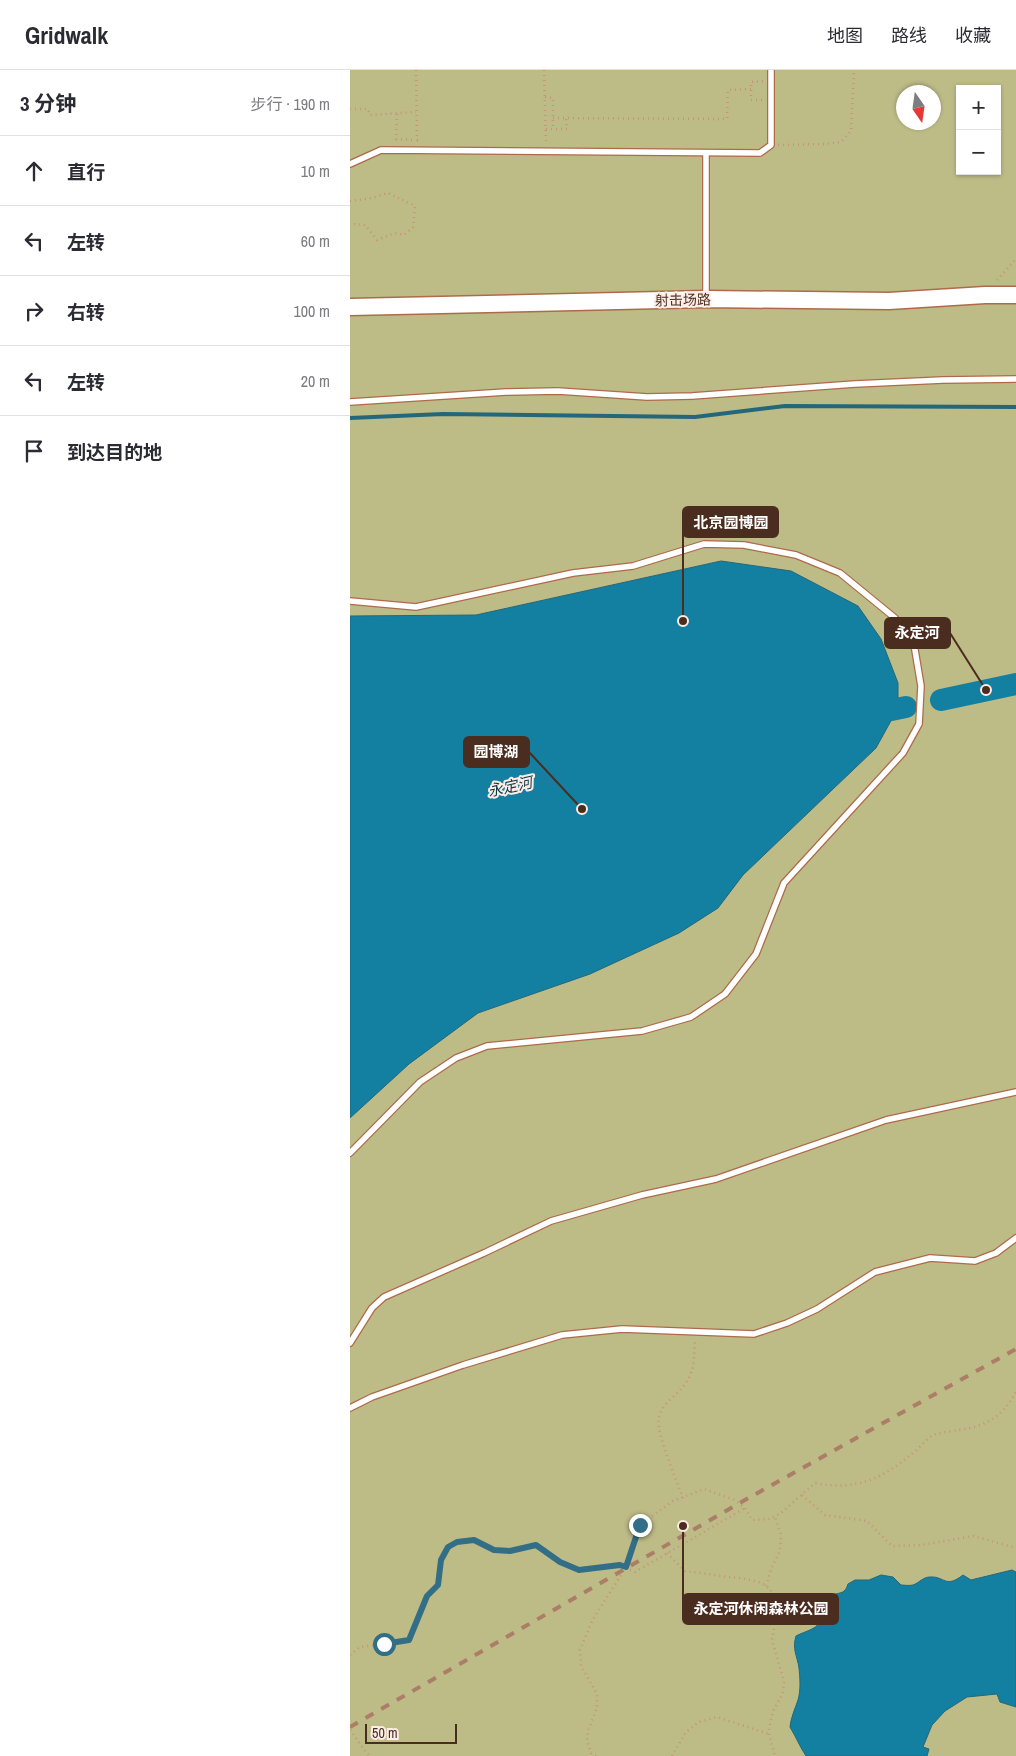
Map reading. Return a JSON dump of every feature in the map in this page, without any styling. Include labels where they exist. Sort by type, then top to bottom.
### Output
[{"type":"street","name":"射击场路","points":[[350,307],[706,299],[889,301],[1016,295]]},
{"type":"lane","points":[[350,164],[381,150],[760,153],[771,145],[771,70]]},
{"type":"lane","points":[[706,153],[706,299]]},
{"type":"lane","points":[[350,402],[506,392],[558,391],[647,397],[855,384],[1016,379]]},
{"type":"lane","points":[[350,601],[416,606],[573,573],[633,566],[704,544],[744,545],[796,555],[840,573],[895,618],[914,644],[921,686],[919,724],[903,753],[784,883],[756,954],[725,994],[691,1017],[642,1030],[487,1046],[456,1058],[420,1082],[350,1153]]},
{"type":"lane","points":[[350,1343],[372,1308],[384,1297],[484,1253],[550,1221],[642,1195],[716,1179],[886,1120],[1016,1092]]},
{"type":"lane","points":[[350,1408],[372,1397],[463,1365],[562,1335],[622,1329],[754,1334],[786,1323],[817,1309],[875,1272],[930,1258],[975,1262],[996,1254],[1016,1238]]},
{"type":"path","points":[[416,70],[417,140]]},
{"type":"path","points":[[544,70],[546,142]]},
{"type":"path","points":[[771,145],[841,142],[851,131],[854,70]]},
{"type":"path","points":[[771,81],[751,82],[751,100],[771,100]]},
{"type":"path","points":[[553,118],[727,118],[728,90],[751,90]]},
{"type":"path","points":[[545,97],[553,98],[553,129]]},
{"type":"path","points":[[350,109],[368,109],[370,115],[416,112]]},
{"type":"path","points":[[397,114],[396,139],[426,140]]},
{"type":"path","points":[[546,129],[567,128],[566,118]]},
{"type":"path","points":[[350,201],[372,198],[388,193],[415,206],[413,227],[404,235],[395,233],[378,240],[364,225],[350,225]]},
{"type":"path","points":[[985,295],[1016,259]]},
{"type":"path","points":[[683,1498],[659,1432],[658,1418],[666,1402],[687,1381],[694,1363],[696,1333]]},
{"type":"path","points":[[596,1756],[591,1753],[587,1741],[588,1731],[597,1708],[597,1694],[581,1666],[580,1650],[592,1621],[626,1567],[640,1525],[673,1502],[704,1489],[734,1500],[745,1508],[752,1520],[770,1519],[781,1514],[815,1483],[833,1487],[867,1482],[913,1454],[935,1434],[986,1424],[1001,1413],[1016,1392]]},
{"type":"path","points":[[802,1494],[825,1515],[867,1521],[892,1546],[922,1544],[973,1536],[1016,1548]]},
{"type":"path","points":[[350,1655],[360,1647],[409,1640],[427,1596],[438,1585],[441,1560],[448,1547],[457,1542],[474,1540],[494,1550],[510,1551],[536,1545],[560,1562],[579,1570],[620,1565],[635,1572],[745,1508]]},
{"type":"path","points":[[766,1586],[771,1569],[780,1551],[781,1535],[775,1516]]},
{"type":"path","points":[[667,1553],[685,1571],[746,1578],[762,1583],[776,1600],[777,1610],[772,1640],[784,1681],[783,1693],[774,1709],[769,1734],[775,1756]]},
{"type":"path","points":[[672,1756],[686,1732],[699,1722],[717,1718],[769,1734]]},
{"type":"path","points":[[350,1730],[369,1756]]},
{"type":"shaded area","points":[[350,70],[1016,70],[1016,1756],[350,1756]]},
{"type":"water","points":[[721,561],[791,571],[858,606],[881,639],[898,683],[898,708],[876,748],[743,875],[718,908],[679,933],[590,974],[478,1013],[409,1064],[350,1118],[350,616],[476,615]]},
{"type":"water","points":[[1012,1570],[1016,1572],[1016,1707],[1000,1702],[997,1694],[967,1697],[945,1711],[932,1725],[923,1747],[929,1749],[927,1756],[806,1756],[790,1727],[800,1688],[795,1641],[796,1636],[819,1624],[821,1620],[821,1607],[827,1598],[844,1591],[848,1584],[855,1580],[869,1580],[881,1575],[893,1577],[901,1585],[910,1585],[928,1577],[935,1577],[949,1582],[963,1575],[971,1580]]},
{"type":"waterway","points":[[350,418],[443,414],[695,417],[785,406],[1016,407]]},
{"type":"waterway","name":"永定河","points":[[941,700],[1016,684]]},
{"type":"waterway","name":"永定河","points":[[867,715],[906,707]]},
{"type":"railway","points":[[350,1727],[745,1500],[1016,1349]]},
{"type":"place","name":"北京园博园","points":[[683,621]]},
{"type":"place","name":"永定河","points":[[986,690]]},
{"type":"place","name":"园博湖","points":[[582,809]]},
{"type":"place","name":"永定河休闲森林公园","points":[[683,1526]]},
{"type":"route","points":[[384,1644],[409,1640],[427,1596],[438,1585],[441,1560],[448,1547],[457,1542],[474,1540],[494,1550],[510,1551],[536,1545],[560,1562],[579,1570],[620,1565],[626,1567],[640,1525]]}]
